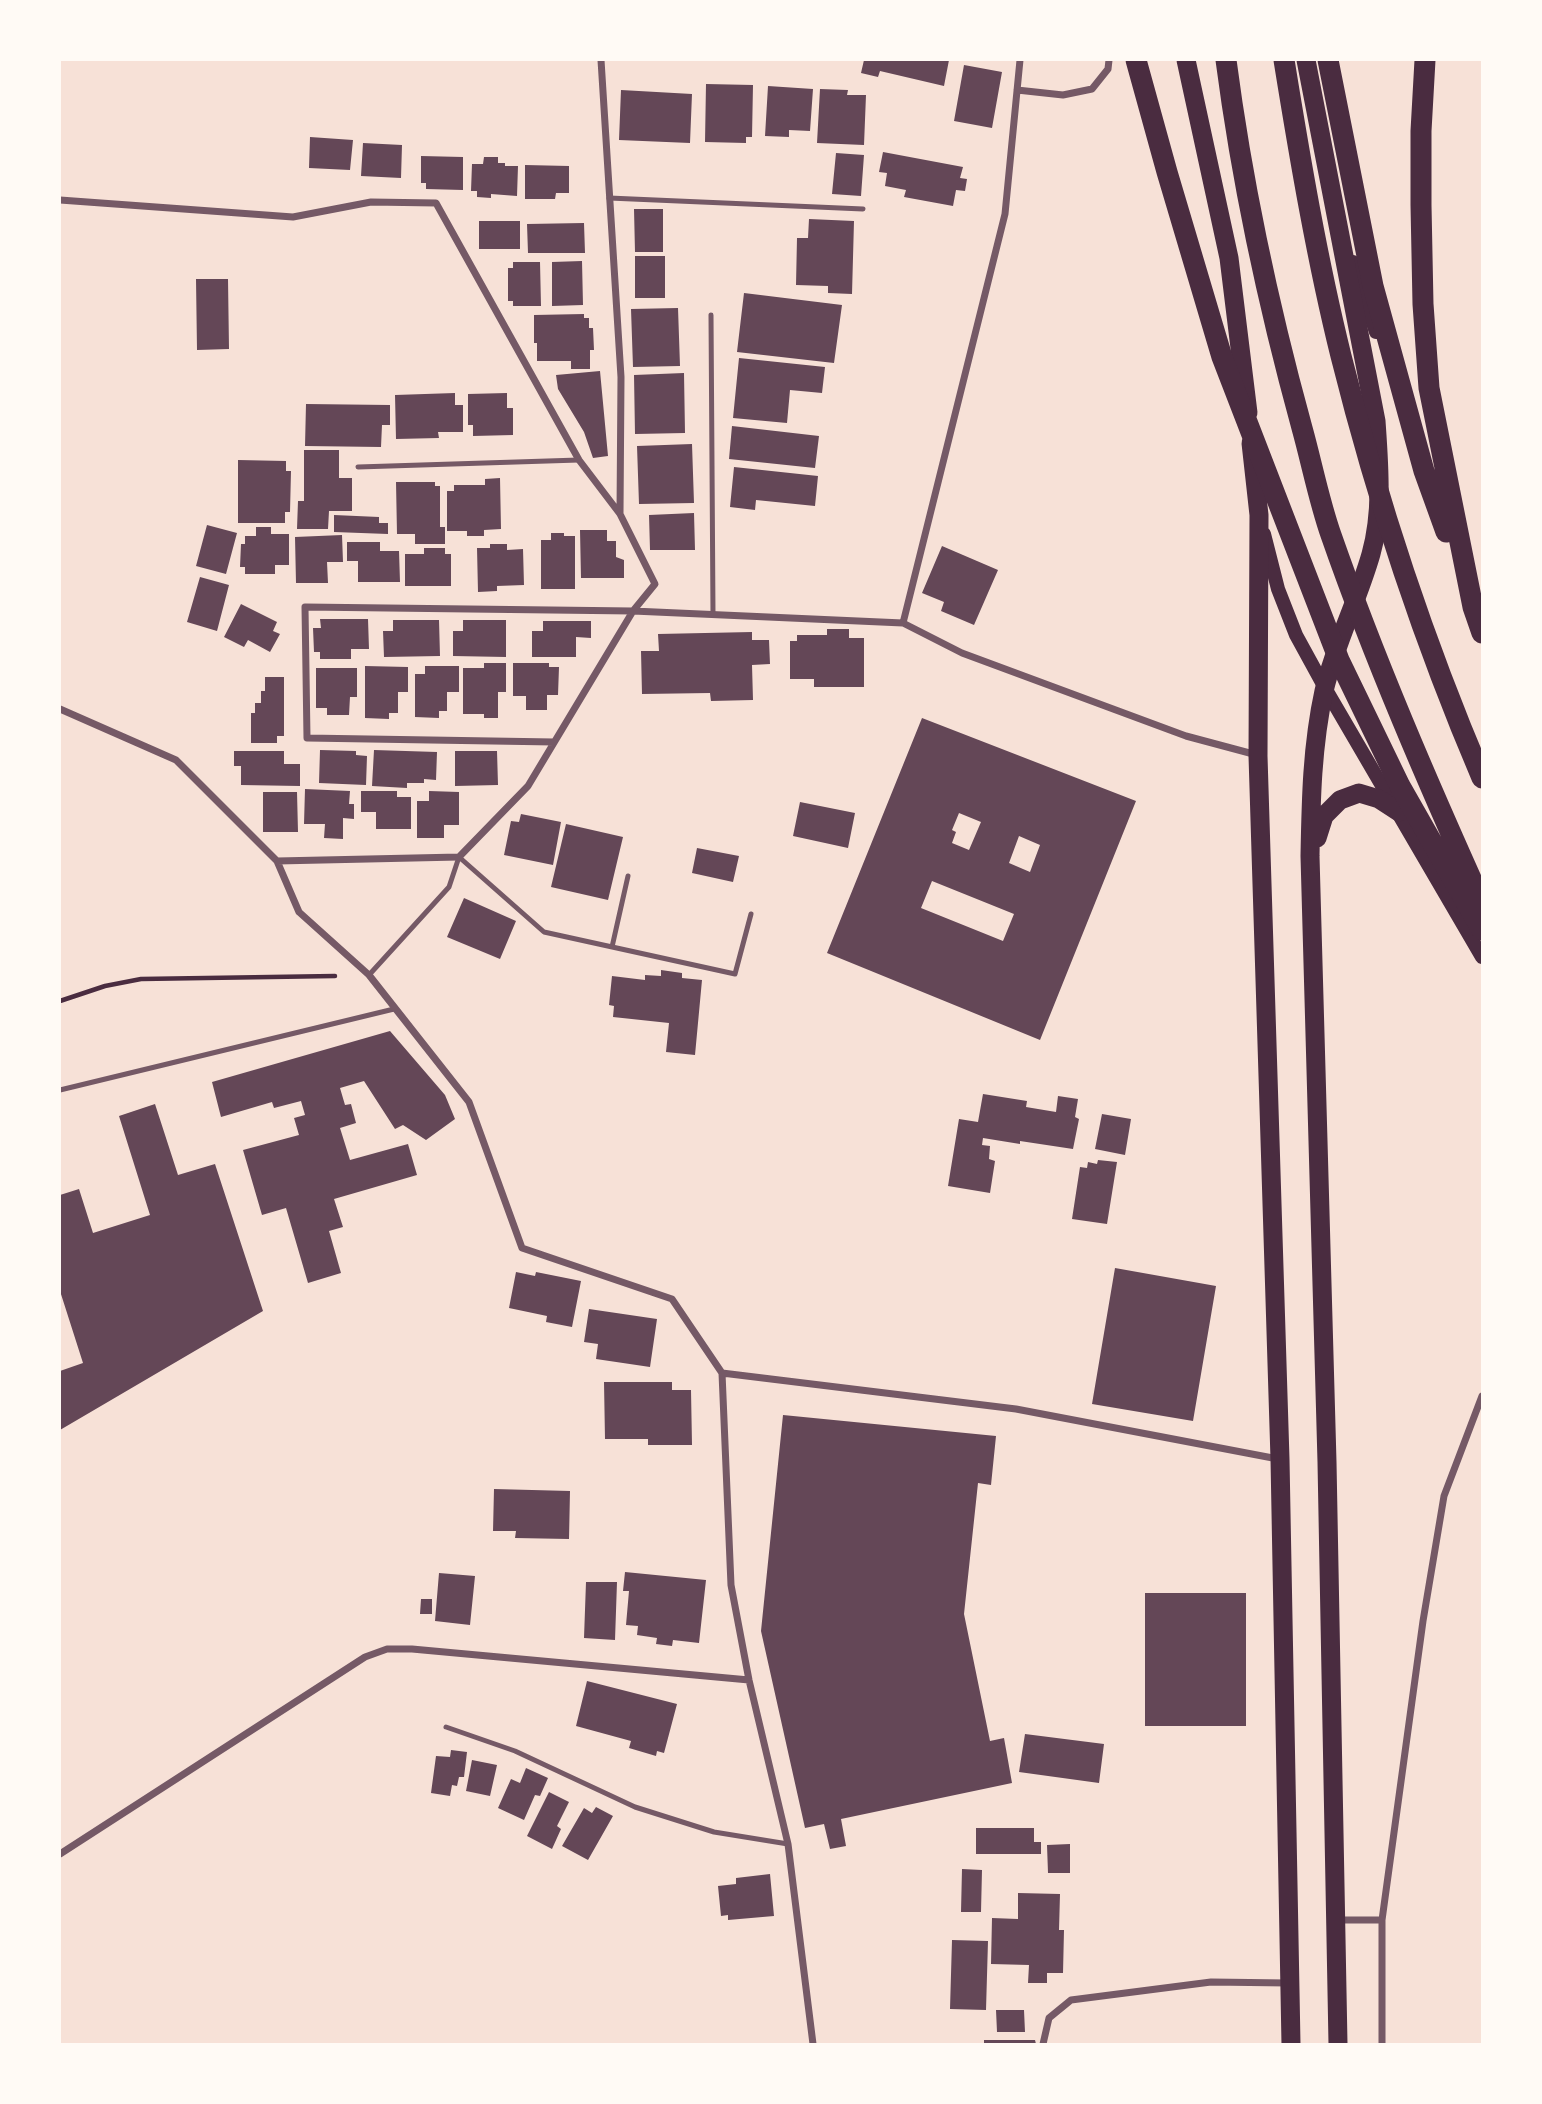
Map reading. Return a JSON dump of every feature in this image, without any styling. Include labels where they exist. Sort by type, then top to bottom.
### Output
[{"type":"highway","points":[[1136,60],[1222,357],[1339,660],[1401,786],[1482,930]]},
{"type":"highway","points":[[1186,60],[1229,258],[1259,515],[1258,756],[1280,1459],[1291,2045]]},
{"type":"highway","points":[[1226,60],[1257,241],[1280,349],[1331,533],[1364,625],[1418,760],[1482,903]]},
{"type":"highway","points":[[1284,60],[1315,238],[1341,355],[1373,470],[1436,664],[1482,778]]},
{"type":"highway","points":[[1306,60],[1376,421],[1378,456],[1378,518],[1372,553],[1325,688],[1315,735],[1310,856],[1327,1476],[1338,2045]]},
{"type":"highway","points":[[1328,60],[1373,286],[1424,471],[1478,601]]},
{"type":"highway","points":[[1425,60],[1421,205],[1423,304],[1429,388],[1478,601],[1482,633]]},
{"type":"highway","points":[[1310,856],[1324,816],[1340,800],[1359,793],[1379,799],[1399,811]]},
{"type":"main road","points":[[1334,204],[1379,342],[1478,601]]},
{"type":"main road","points":[[1259,515],[1278,589],[1296,635],[1482,957]]},
{"type":"street","points":[[601,60],[621,377],[620,514]]},
{"type":"street","points":[[903,624],[1005,214],[1020,60]]},
{"type":"street","points":[[1017,90],[1063,95],[1092,89],[1108,69],[1109,60]]},
{"type":"street","points":[[60,200],[293,217],[371,202],[436,204],[579,460],[620,514],[655,584],[633,611],[528,786],[459,857],[277,861]]},
{"type":"street","points":[[554,743],[307,738],[305,607],[633,611],[903,624],[962,653],[1173,732],[1258,756]]},
{"type":"street","points":[[60,709],[176,760],[277,861],[299,912],[369,975],[469,1102],[522,1248],[672,1299],[722,1373],[731,1586],[749,1680],[788,1844],[813,2045]]},
{"type":"street","points":[[722,1373],[1016,1409],[1280,1459]]},
{"type":"street","points":[[1382,2045],[1382,1920],[1423,1621],[1444,1496],[1482,1396]]},
{"type":"street","points":[[60,1854],[365,1657],[387,1649],[412,1648],[749,1680]]},
{"type":"street","points":[[1335,1920],[1382,1920]]},
{"type":"street","points":[[1043,2045],[1049,2018],[1071,2000],[1211,1982],[1289,1983]]},
{"type":"lane","points":[[609,198],[863,209]]},
{"type":"lane","points":[[711,315],[713,614]]},
{"type":"lane","points":[[358,467],[579,460]]},
{"type":"lane","points":[[369,975],[449,887],[459,857],[544,932],[735,974],[751,914]]},
{"type":"lane","points":[[612,947],[628,876]]},
{"type":"lane","points":[[60,1090],[394,1009]]},
{"type":"lane","points":[[446,1727],[515,1751],[635,1807],[714,1832],[788,1844]]},
{"type":"path","points":[[60,1001],[104,986],[141,979],[369,975]]},
{"type":"building","points":[[864,60],[949,60],[944,86],[880,71],[878,77],[861,73]]},
{"type":"building","points":[[964,65],[1002,72],[992,128],[954,121]]},
{"type":"building","points":[[706,84],[753,85],[752,137],[746,137],[746,143],[705,142]]},
{"type":"building","points":[[768,86],[813,89],[810,131],[789,130],[789,137],[765,136]]},
{"type":"building","points":[[820,89],[848,90],[847,95],[866,95],[864,145],[817,143]]},
{"type":"building","points":[[621,90],[692,94],[690,143],[619,140]]},
{"type":"building","points":[[310,137],[353,140],[350,170],[309,168]]},
{"type":"building","points":[[363,143],[402,145],[401,178],[361,176]]},
{"type":"building","points":[[883,152],[963,167],[960,178],[967,179],[965,191],[956,190],[953,206],[904,197],[906,190],[885,186],[887,173],[879,172]]},
{"type":"building","points":[[836,153],[864,155],[861,196],[832,194]]},
{"type":"building","points":[[421,156],[463,157],[463,190],[426,189],[426,183],[421,183]]},
{"type":"building","points":[[484,157],[498,157],[498,163],[518,166],[517,196],[491,194],[491,198],[477,197],[477,191],[471,191],[472,164],[483,164]]},
{"type":"building","points":[[525,165],[569,166],[569,193],[556,193],[555,199],[525,199]]},
{"type":"building","points":[[634,209],[663,209],[663,252],[635,252]]},
{"type":"building","points":[[809,219],[854,221],[852,294],[828,293],[828,286],[796,285],[797,238],[808,238]]},
{"type":"building","points":[[479,221],[520,221],[520,249],[479,249]]},
{"type":"building","points":[[584,223],[585,253],[528,253],[527,224]]},
{"type":"building","points":[[635,256],[665,256],[665,298],[635,298]]},
{"type":"building","points":[[582,261],[583,305],[552,306],[552,262]]},
{"type":"building","points":[[513,262],[540,262],[541,306],[513,306],[513,301],[508,301],[508,268],[513,268]]},
{"type":"building","points":[[196,279],[228,279],[229,349],[197,350]]},
{"type":"building","points":[[744,293],[842,305],[834,363],[737,352]]},
{"type":"building","points":[[678,308],[680,366],[633,367],[631,309]]},
{"type":"building","points":[[584,314],[584,318],[589,318],[589,328],[593,328],[594,350],[590,350],[590,369],[571,369],[571,361],[537,361],[534,315]]},
{"type":"building","points":[[739,358],[825,367],[822,393],[790,390],[787,423],[733,418]]},
{"type":"building","points":[[600,371],[608,456],[593,458],[584,432],[558,389],[556,375]]},
{"type":"building","points":[[684,373],[685,433],[635,434],[634,375]]},
{"type":"building","points":[[455,393],[455,405],[463,405],[463,432],[438,432],[439,438],[396,439],[395,395]]},
{"type":"building","points":[[507,393],[507,408],[513,408],[513,435],[473,436],[473,425],[468,425],[468,394]]},
{"type":"building","points":[[306,404],[390,405],[390,425],[382,425],[381,447],[305,446]]},
{"type":"building","points":[[732,426],[819,436],[815,468],[729,459]]},
{"type":"building","points":[[692,444],[694,503],[639,504],[637,446]]},
{"type":"building","points":[[304,450],[339,450],[339,478],[352,478],[352,511],[329,511],[328,529],[297,529],[298,501],[304,501]]},
{"type":"building","points":[[238,460],[286,461],[286,471],[291,471],[290,512],[285,512],[285,523],[238,523]]},
{"type":"building","points":[[734,467],[818,476],[815,506],[756,500],[755,510],[730,507]]},
{"type":"building","points":[[500,478],[501,529],[484,530],[484,536],[467,536],[467,531],[447,531],[447,491],[454,491],[454,485],[485,485],[485,479]]},
{"type":"building","points":[[396,482],[435,482],[435,486],[440,486],[440,527],[445,527],[445,544],[415,544],[415,534],[397,534]]},
{"type":"building","points":[[694,513],[695,550],[650,550],[649,515]]},
{"type":"building","points":[[334,515],[379,517],[379,523],[388,523],[388,534],[334,532]]},
{"type":"building","points":[[207,525],[237,533],[226,574],[196,566]]},
{"type":"building","points":[[256,527],[271,527],[271,534],[289,534],[289,565],[275,565],[275,574],[245,574],[245,567],[240,567],[241,544],[245,544],[245,536],[256,536]]},
{"type":"building","points":[[580,530],[607,530],[607,541],[616,541],[616,557],[624,560],[624,578],[581,578]]},
{"type":"building","points":[[551,533],[575,536],[575,589],[541,589],[541,540],[551,540]]},
{"type":"building","points":[[342,535],[343,562],[327,562],[328,583],[296,583],[295,537]]},
{"type":"building","points":[[347,542],[380,542],[380,551],[399,551],[400,582],[358,582],[358,561],[347,561]]},
{"type":"building","points":[[490,544],[507,544],[507,550],[523,549],[524,585],[497,586],[497,591],[478,592],[477,548],[490,548]]},
{"type":"building","points":[[942,546],[998,570],[974,625],[941,611],[944,602],[922,593]]},
{"type":"building","points":[[424,548],[445,548],[445,554],[451,554],[451,586],[405,586],[405,554],[424,554]]},
{"type":"building","points":[[200,577],[229,585],[217,631],[187,622]]},
{"type":"building","points":[[241,604],[277,622],[273,631],[280,634],[270,652],[248,640],[244,647],[224,637]]},
{"type":"building","points":[[320,619],[368,619],[369,649],[351,649],[351,659],[320,659],[320,652],[314,652],[313,628],[321,628]]},
{"type":"building","points":[[393,620],[439,620],[440,656],[384,657],[383,631],[393,631]]},
{"type":"building","points":[[463,620],[506,620],[506,657],[453,656],[453,631],[463,631]]},
{"type":"building","points":[[543,621],[591,621],[591,638],[576,637],[576,657],[532,657],[532,631],[543,631]]},
{"type":"building","points":[[827,629],[849,629],[849,638],[864,638],[864,687],[814,687],[814,679],[790,679],[790,641],[797,641],[797,635],[827,635]]},
{"type":"building","points":[[752,632],[752,640],[769,640],[770,664],[752,665],[753,700],[711,701],[710,693],[642,694],[641,651],[659,651],[658,634]]},
{"type":"building","points":[[484,663],[506,663],[506,692],[498,692],[498,718],[484,718],[484,714],[463,714],[463,668],[484,668]]},
{"type":"building","points":[[513,663],[549,663],[549,667],[559,667],[558,695],[547,695],[547,710],[526,710],[526,696],[513,696]]},
{"type":"building","points":[[365,666],[408,667],[408,692],[398,692],[398,713],[389,713],[389,719],[365,718]]},
{"type":"building","points":[[425,666],[459,666],[459,692],[447,692],[447,711],[439,711],[439,718],[415,717],[415,674],[425,674]]},
{"type":"building","points":[[316,668],[357,668],[357,697],[350,697],[349,715],[327,715],[327,708],[316,708]]},
{"type":"building","points":[[265,677],[284,677],[284,736],[277,736],[277,743],[251,743],[251,713],[255,713],[255,703],[261,703],[261,691],[265,691]]},
{"type":"building","points":[[922,718],[1136,801],[1040,1040],[827,953]],"holes":[[[959,813],[981,822],[969,850],[952,843],[956,832],[952,830]],[[1019,836],[1040,845],[1030,872],[1009,863]],[[932,881],[1014,914],[1003,941],[921,908]]]},
{"type":"building","points":[[320,750],[356,751],[356,755],[367,756],[366,785],[319,783]]},
{"type":"building","points":[[374,750],[437,752],[436,780],[424,779],[424,783],[407,783],[407,788],[372,786]]},
{"type":"building","points":[[234,751],[284,751],[284,764],[300,764],[300,786],[241,785],[241,766],[234,766]]},
{"type":"building","points":[[455,751],[497,751],[498,785],[455,786]]},
{"type":"building","points":[[305,789],[350,791],[349,804],[354,804],[354,819],[343,818],[343,839],[324,838],[325,824],[304,824]]},
{"type":"building","points":[[361,791],[397,791],[397,797],[411,797],[411,829],[376,829],[376,812],[361,812]]},
{"type":"building","points":[[429,791],[459,792],[459,825],[444,825],[444,838],[417,838],[417,801],[429,801]]},
{"type":"building","points":[[263,792],[297,792],[298,832],[263,832]]},
{"type":"building","points":[[800,802],[855,813],[848,848],[793,836]]},
{"type":"building","points":[[521,814],[561,822],[553,865],[504,855],[511,821],[519,822]]},
{"type":"building","points":[[566,824],[623,837],[608,900],[551,887]]},
{"type":"building","points":[[697,848],[739,856],[733,882],[692,873]]},
{"type":"building","points":[[464,898],[516,921],[500,959],[447,937]]},
{"type":"building","points":[[661,970],[682,973],[682,978],[702,980],[695,1055],[666,1052],[669,1023],[613,1017],[614,1006],[609,1005],[612,976],[645,980],[645,975],[661,976]]},
{"type":"building","points":[[390,1031],[445,1095],[455,1119],[426,1140],[403,1125],[395,1129],[364,1081],[340,1088],[345,1105],[351,1104],[356,1123],[340,1128],[350,1160],[408,1144],[417,1175],[334,1199],[343,1227],[329,1231],[341,1273],[308,1283],[286,1208],[262,1215],[243,1150],[299,1135],[294,1118],[305,1115],[301,1101],[274,1108],[272,1102],[221,1117],[212,1082]]},
{"type":"building","points":[[983,1094],[1027,1101],[1026,1107],[1056,1112],[1058,1096],[1078,1099],[1075,1117],[1079,1119],[1073,1149],[983,1138],[982,1145],[990,1146],[989,1159],[995,1161],[990,1193],[948,1186],[959,1119],[978,1122]]},
{"type":"building","points":[[155,1104],[178,1175],[215,1164],[263,1311],[60,1430],[60,1371],[83,1363],[60,1291],[60,1195],[79,1189],[93,1233],[150,1215],[119,1116]]},
{"type":"building","points":[[1102,1114],[1131,1119],[1125,1155],[1095,1149]]},
{"type":"building","points":[[1098,1160],[1117,1162],[1107,1224],[1072,1219],[1080,1167],[1087,1168],[1088,1162],[1097,1164]]},
{"type":"building","points":[[1115,1268],[1216,1286],[1193,1421],[1092,1404]]},
{"type":"building","points":[[516,1272],[535,1276],[536,1272],[581,1281],[572,1327],[546,1322],[547,1316],[509,1308]]},
{"type":"building","points":[[589,1309],[657,1319],[650,1367],[596,1359],[598,1344],[584,1342]]},
{"type":"building","points":[[604,1382],[672,1382],[672,1390],[691,1390],[692,1445],[648,1445],[648,1439],[605,1439]]},
{"type":"building","points":[[783,1415],[996,1436],[991,1485],[978,1483],[964,1614],[990,1741],[1004,1738],[1012,1783],[841,1819],[846,1846],[830,1849],[824,1824],[805,1828],[761,1631]]},
{"type":"building","points":[[494,1489],[570,1491],[569,1539],[515,1538],[516,1531],[493,1531]]},
{"type":"building","points":[[625,1572],[706,1580],[699,1643],[673,1640],[672,1646],[656,1644],[657,1638],[637,1635],[638,1626],[626,1625],[629,1591],[623,1591]]},
{"type":"building","points":[[439,1573],[475,1576],[470,1625],[435,1621]]},
{"type":"building","points":[[586,1582],[617,1582],[615,1640],[584,1638]]},
{"type":"building","points":[[1145,1593],[1246,1593],[1246,1726],[1145,1726]]},
{"type":"building","points":[[421,1599],[432,1599],[432,1614],[420,1614]]},
{"type":"building","points":[[587,1681],[677,1704],[664,1753],[657,1751],[656,1756],[629,1748],[631,1741],[576,1726]]},
{"type":"building","points":[[1025,1734],[1104,1744],[1099,1783],[1019,1772]]},
{"type":"building","points":[[451,1750],[467,1752],[464,1777],[459,1777],[457,1786],[452,1785],[450,1796],[431,1793],[436,1756],[450,1757]]},
{"type":"building","points":[[472,1760],[497,1765],[490,1796],[466,1791]]},
{"type":"building","points":[[526,1768],[548,1778],[540,1796],[535,1795],[524,1820],[498,1808],[511,1779],[520,1783]]},
{"type":"building","points":[[549,1792],[569,1802],[557,1826],[561,1829],[552,1849],[527,1836]]},
{"type":"building","points":[[596,1807],[613,1816],[588,1860],[562,1846],[584,1808],[592,1813]]},
{"type":"building","points":[[976,1828],[1034,1828],[1034,1842],[1041,1842],[1041,1854],[976,1854]]},
{"type":"building","points":[[1070,1844],[1070,1873],[1048,1873],[1047,1845]]},
{"type":"building","points":[[962,1869],[982,1870],[981,1912],[961,1912]]},
{"type":"building","points":[[770,1874],[774,1916],[728,1920],[728,1915],[721,1916],[718,1886],[736,1884],[736,1878]]},
{"type":"building","points":[[1018,1893],[1060,1894],[1059,1930],[1064,1930],[1063,1973],[1047,1973],[1047,1983],[1028,1983],[1029,1965],[991,1964],[992,1918],[1018,1919]]},
{"type":"building","points":[[952,1940],[988,1941],[986,2010],[950,2009]]},
{"type":"building","points":[[996,2010],[1024,2010],[1025,2032],[997,2032]]},
{"type":"building","points":[[984,2040],[1035,2040],[1036,2044],[984,2044]]}]
